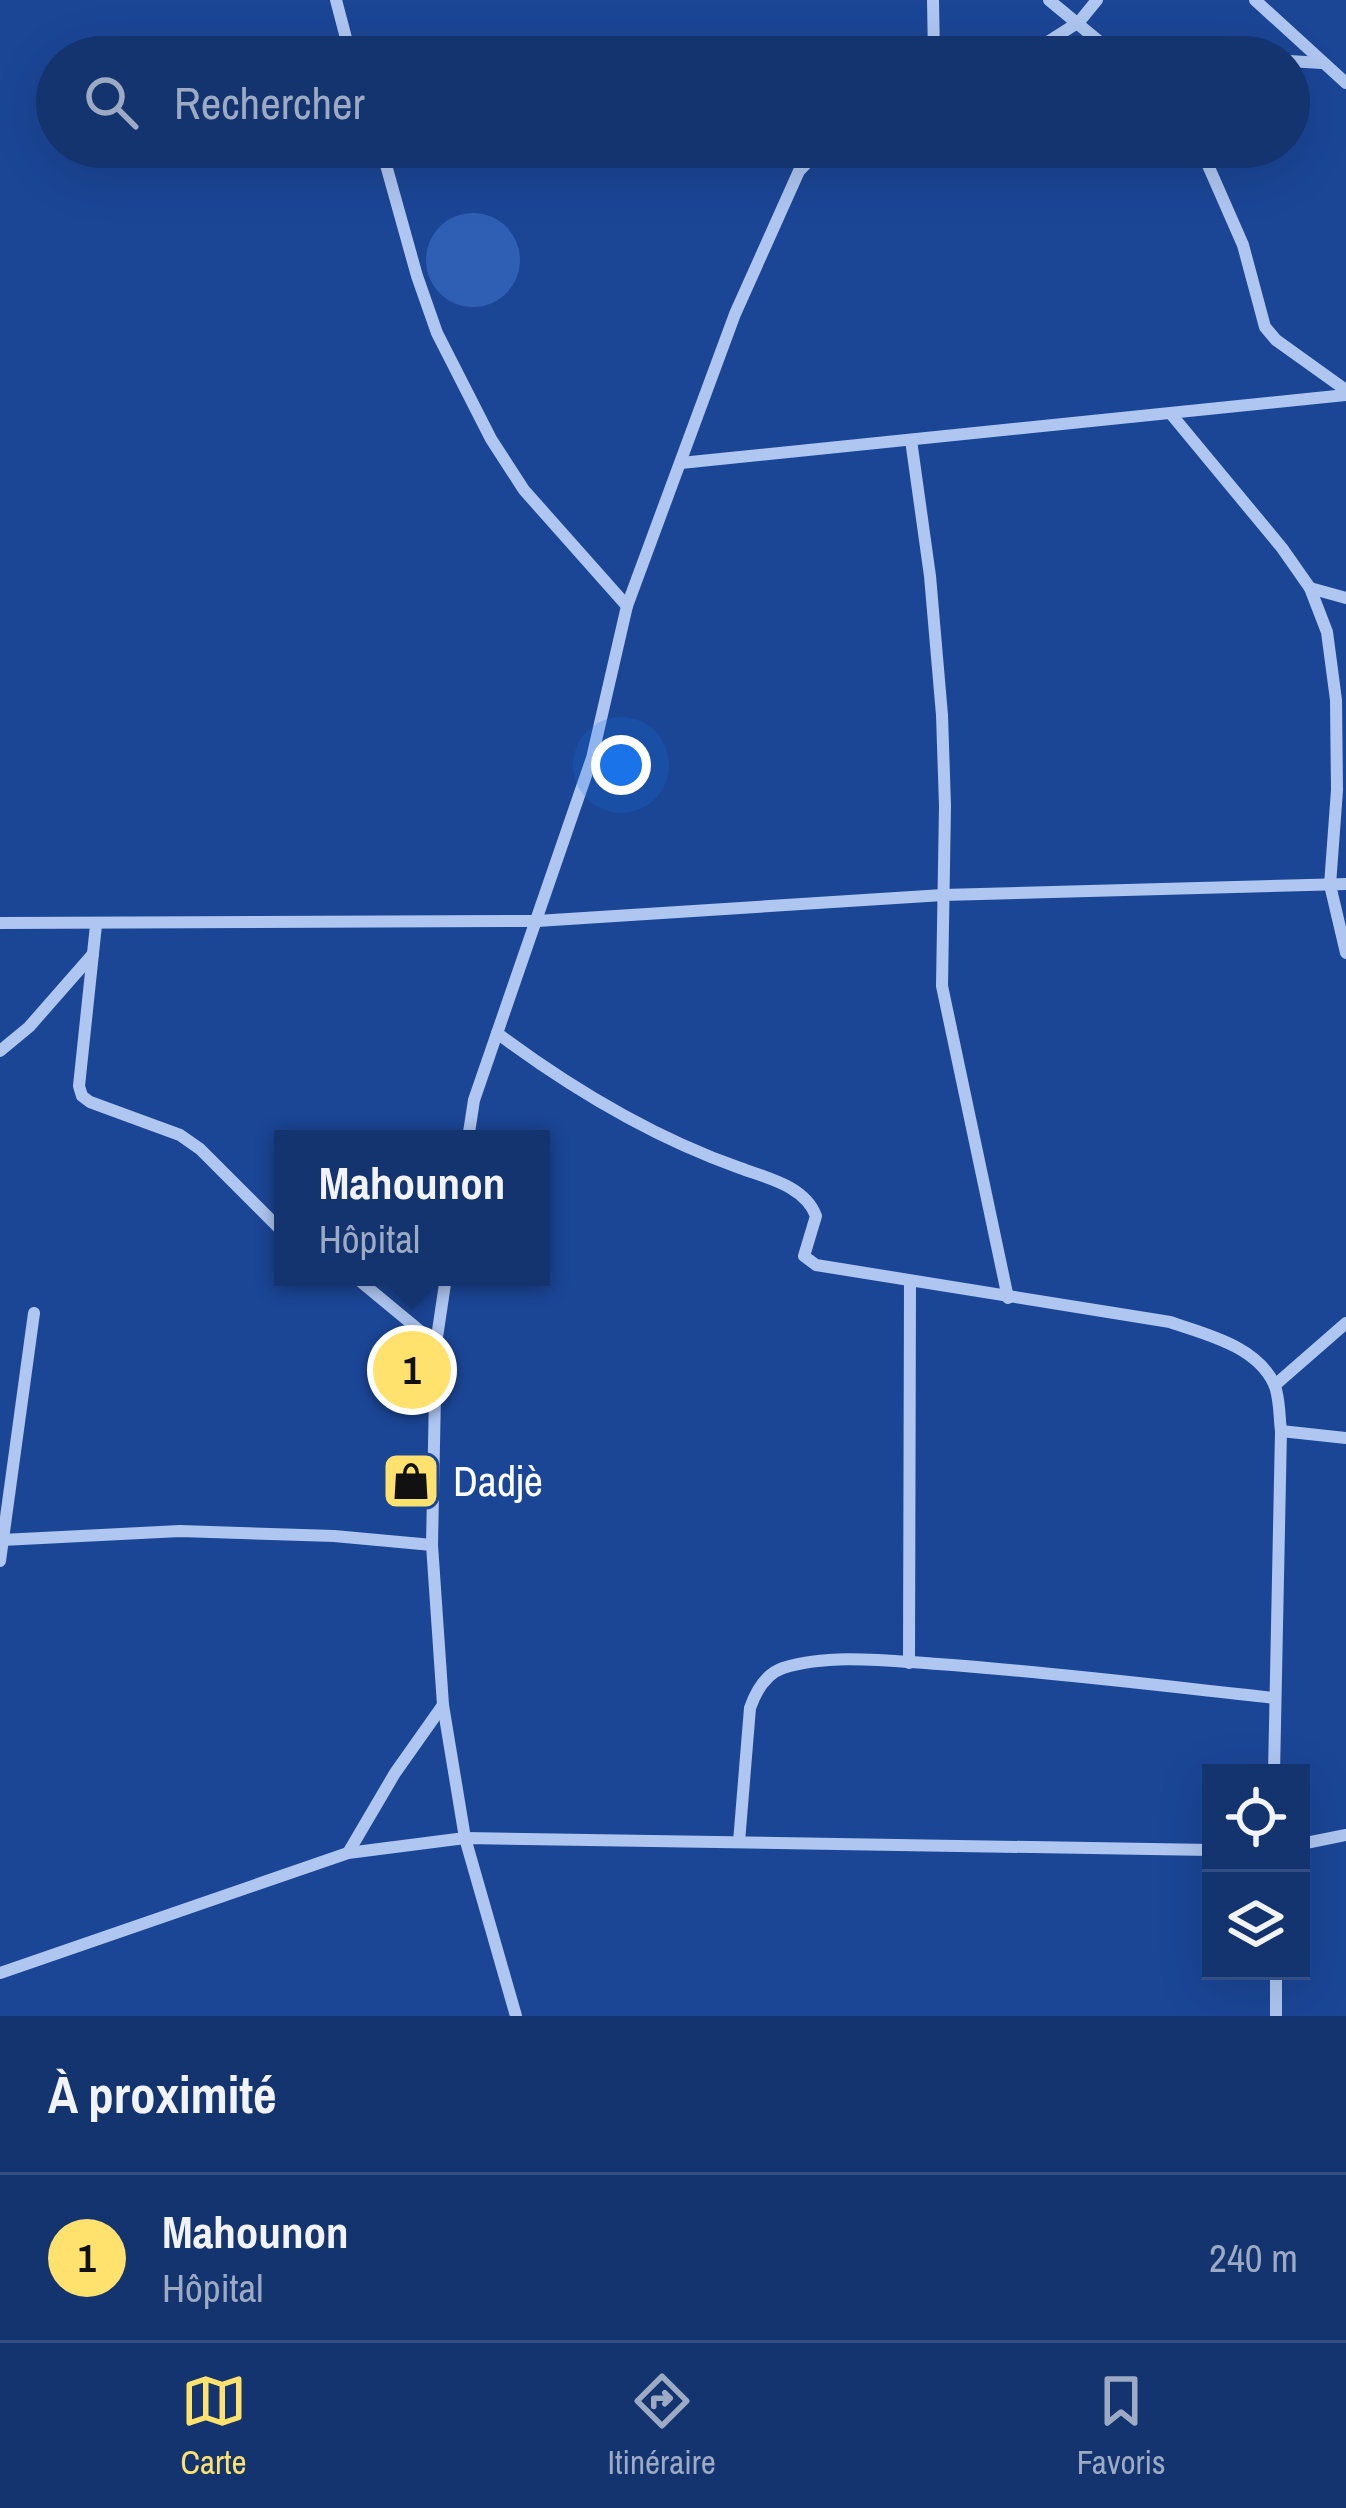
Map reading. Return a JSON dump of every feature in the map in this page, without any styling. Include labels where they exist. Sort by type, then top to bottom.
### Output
[{"type":"street","points":[[336,0],[345,36]]},
{"type":"street","points":[[933,0],[934,36]]},
{"type":"street","points":[[1049,0],[1095,36]]},
{"type":"street","points":[[1057,36],[1079,22],[1097,0]]},
{"type":"street","points":[[1255,0],[1293,36]]},
{"type":"street","points":[[1310,52],[1346,83]]},
{"type":"street","points":[[1310,62],[1322,63]]},
{"type":"street","points":[[387,168],[437,333],[491,439],[524,490],[626,606]]},
{"type":"street","points":[[469,1130],[474,1100],[592,758],[626,606],[735,314],[803,168]]},
{"type":"street","points":[[1209,168],[1243,244],[1264,327],[1346,392]]},
{"type":"street","points":[[681,463],[1346,392]]},
{"type":"street","points":[[1171,414],[1282,548],[1310,588],[1327,632],[1336,700],[1337,790],[1330,885],[1346,953]]},
{"type":"street","points":[[911,440],[930,576],[942,715],[942,986],[1008,1298]]},
{"type":"street","points":[[1310,588],[1346,598]]},
{"type":"street","points":[[0,923],[537,921],[943,895],[1346,884]]},
{"type":"street","points":[[96,925],[79,1086],[82,1096],[180,1135],[274,1223]]},
{"type":"street","points":[[0,1051],[29,1027],[94,953]]},
{"type":"street","points":[[497,1033],[562,1082],[692,1152],[807,1198],[816,1216],[803,1256],[807,1261],[910,1282],[1170,1322],[1241,1351],[1259,1364],[1275,1385],[1282,1431],[1274,1764]]},
{"type":"street","points":[[909,1663],[910,1282]]},
{"type":"street","points":[[366,1286],[436,1344]]},
{"type":"street","points":[[445,1286],[436,1344],[432,1546],[443,1705],[465,1838],[516,2016]]},
{"type":"street","points":[[0,1561],[34,1313]]},
{"type":"street","points":[[1275,1385],[1346,1323]]},
{"type":"street","points":[[1282,1431],[1346,1438]]},
{"type":"street","points":[[2,1540],[180,1531],[334,1536],[432,1546]]},
{"type":"street","points":[[739,1842],[750,1708],[756,1689],[777,1670],[806,1663],[909,1663],[1063,1672],[1275,1698]]},
{"type":"street","points":[[348,1853],[395,1773],[443,1705]]},
{"type":"street","points":[[1310,1842],[1346,1835]]},
{"type":"street","points":[[0,1973],[348,1853],[465,1838],[1202,1850]]},
{"type":"street","points":[[1276,1980],[1276,2016]]},
{"type":"shaded area","points":[[473,213],[506,227],[520,260],[506,293],[473,307],[440,293],[426,260],[440,227]]},
{"type":"place","name":"Mahounon","points":[[412,1370]]},
{"type":"place","name":"Dadjè","points":[[411,1481]]}]
